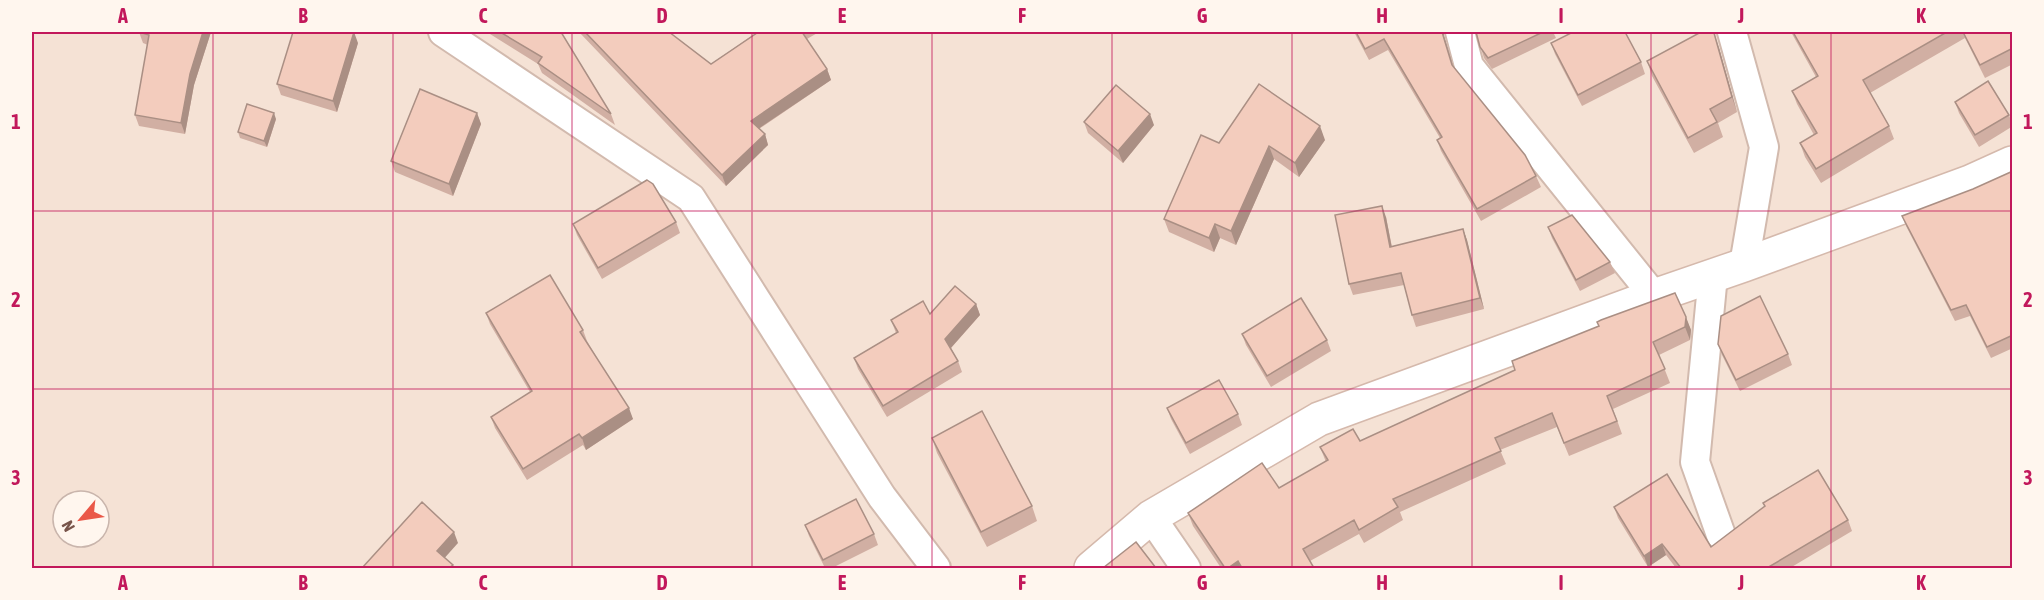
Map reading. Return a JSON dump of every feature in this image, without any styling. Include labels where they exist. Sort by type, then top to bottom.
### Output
[{"type":"street","points":[[443,32],[691,198],[882,497],[936,568]]},
{"type":"street","points":[[1460,32],[1469,66],[1654,296]]},
{"type":"street","points":[[1732,32],[1764,147],[1744,265]]},
{"type":"street","points":[[1091,568],[1151,517],[1319,418],[1744,265],[2013,164]]},
{"type":"street","points":[[1713,275],[1695,462],[1721,535]]},
{"type":"street","points":[[1151,517],[1186,568]]},
{"type":"shaded area","points":[[32,32],[2012,32],[2012,568],[32,568]]},
{"type":"building","points":[[139,32],[203,32],[190,74],[181,123],[135,115],[149,35]]},
{"type":"building","points":[[293,32],[354,32],[333,101],[277,84]]},
{"type":"building","points":[[500,32],[561,32],[611,114],[538,63],[542,57]]},
{"type":"building","points":[[585,32],[669,32],[711,64],[756,32],[802,32],[827,69],[751,121],[765,134],[722,175]]},
{"type":"building","points":[[1356,32],[1442,32],[1452,65],[1525,155],[1536,176],[1477,209],[1437,140],[1442,137],[1384,39],[1365,49]]},
{"type":"building","points":[[1476,32],[1543,32],[1488,58],[1480,47]]},
{"type":"building","points":[[1573,32],[1625,32],[1641,62],[1578,95],[1551,43]]},
{"type":"building","points":[[1701,32],[1714,33],[1732,97],[1710,109],[1717,122],[1688,138],[1647,61]]},
{"type":"building","points":[[1793,32],[1947,32],[1863,80],[1889,126],[1816,169],[1800,143],[1817,133],[1792,91],[1818,76]]},
{"type":"building","points":[[1963,32],[2013,32],[2013,48],[1980,65]]},
{"type":"building","points":[[1988,81],[2009,115],[1975,135],[1955,102]]},
{"type":"building","points":[[1259,84],[1320,126],[1295,163],[1269,146],[1231,231],[1215,224],[1209,238],[1164,219],[1201,135],[1219,143]]},
{"type":"building","points":[[1116,85],[1150,114],[1118,151],[1084,122]]},
{"type":"building","points":[[420,89],[477,113],[449,184],[391,161]]},
{"type":"building","points":[[247,104],[274,113],[264,141],[238,132]]},
{"type":"building","points":[[2013,171],[2013,335],[1987,347],[1966,305],[1951,310],[1902,216]]},
{"type":"building","points":[[647,180],[653,184],[676,222],[598,268],[573,224]]},
{"type":"building","points":[[1382,206],[1390,247],[1463,229],[1480,298],[1412,315],[1401,273],[1349,284],[1335,215]]},
{"type":"building","points":[[1572,215],[1610,262],[1576,280],[1548,227]]},
{"type":"building","points":[[550,275],[583,330],[580,332],[629,408],[582,438],[579,434],[523,469],[491,417],[532,391],[486,313]]},
{"type":"building","points":[[955,286],[976,304],[945,339],[958,361],[883,406],[854,358],[898,332],[891,320],[923,301],[930,314]]},
{"type":"building","points":[[1675,293],[1686,317],[1685,327],[1653,342],[1665,369],[1607,396],[1617,421],[1564,443],[1552,413],[1495,438],[1501,451],[1393,499],[1398,507],[1359,530],[1354,520],[1303,549],[1314,568],[1242,568],[1238,561],[1225,568],[1188,513],[1262,463],[1279,488],[1328,460],[1320,447],[1353,429],[1360,441],[1515,370],[1512,361],[1599,326],[1597,322],[1601,320]]},
{"type":"building","points":[[1760,296],[1788,354],[1736,380],[1718,344],[1721,316]]},
{"type":"building","points":[[1301,298],[1327,340],[1267,376],[1242,334]]},
{"type":"building","points":[[1219,380],[1238,414],[1186,443],[1167,408]]},
{"type":"building","points":[[982,411],[1032,506],[981,532],[932,438]]},
{"type":"building","points":[[1818,470],[1848,520],[1767,568],[1681,568],[1662,544],[1644,556],[1614,507],[1667,474],[1711,547],[1765,506],[1763,503]]},
{"type":"building","points":[[856,499],[874,534],[823,560],[805,525]]},
{"type":"building","points":[[422,502],[454,532],[437,551],[453,565],[449,568],[362,568]]},
{"type":"building","points":[[1136,542],[1156,568],[1103,568]]}]
